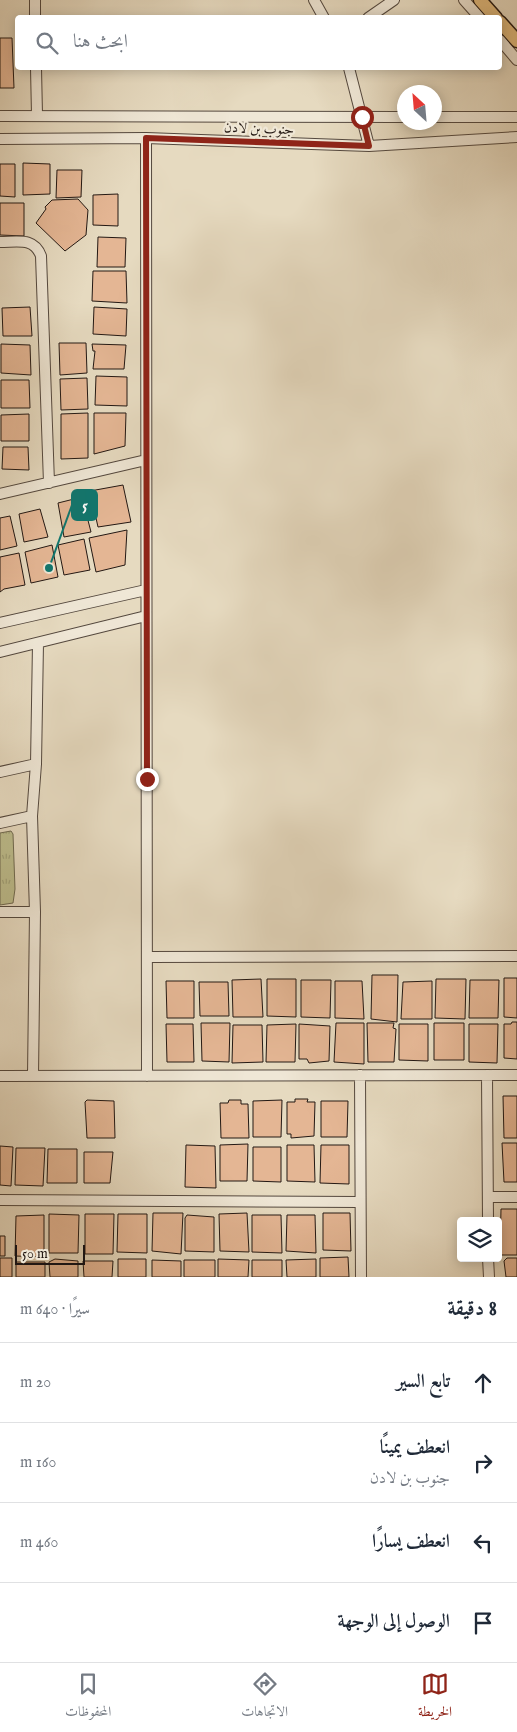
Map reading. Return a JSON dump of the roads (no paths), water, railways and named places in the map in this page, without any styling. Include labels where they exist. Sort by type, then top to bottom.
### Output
[{"type":"main road","points":[[480,0],[493,15]]},
{"type":"main road","points":[[502,24],[517,41]]},
{"type":"street","points":[[34,0],[35,15]]},
{"type":"street","points":[[314,0],[322,15]]},
{"type":"street","points":[[372,15],[394,0]]},
{"type":"street","points":[[464,0],[477,15]]},
{"type":"street","points":[[502,42],[517,60]]},
{"type":"street","points":[[36,70],[37,115]]},
{"type":"street","points":[[350,70],[369,146]]},
{"type":"street","name":"جنوب بن لادن","points":[[0,116],[397,117]]},
{"type":"street","points":[[442,117],[517,118]]},
{"type":"street","name":"جنوب بن لادن","points":[[0,139],[146,138],[369,146],[517,137]]},
{"type":"street","points":[[146,138],[147,1076]]},
{"type":"street","points":[[0,242],[31,242],[38,246],[41,256],[49,483]]},
{"type":"street","points":[[0,494],[146,460]]},
{"type":"street","points":[[0,623],[146,590]]},
{"type":"street","points":[[0,652],[146,616]]},
{"type":"street","points":[[33,1076],[35,912],[32,816],[36,764],[38,643]]},
{"type":"street","points":[[0,772],[36,764]]},
{"type":"street","points":[[0,823],[32,816]]},
{"type":"street","points":[[0,912],[35,912]]},
{"type":"street","points":[[147,957],[517,956]]},
{"type":"street","points":[[360,1075],[362,1277]]},
{"type":"street","points":[[487,1075],[488,1217]]},
{"type":"street","points":[[0,1076],[517,1075]]},
{"type":"street","points":[[488,1197],[517,1197]]},
{"type":"street","points":[[0,1200],[360,1202]]},
{"type":"street","points":[[488,1262],[489,1277]]},
{"type":"place","name":"5","points":[[49,568]]}]
